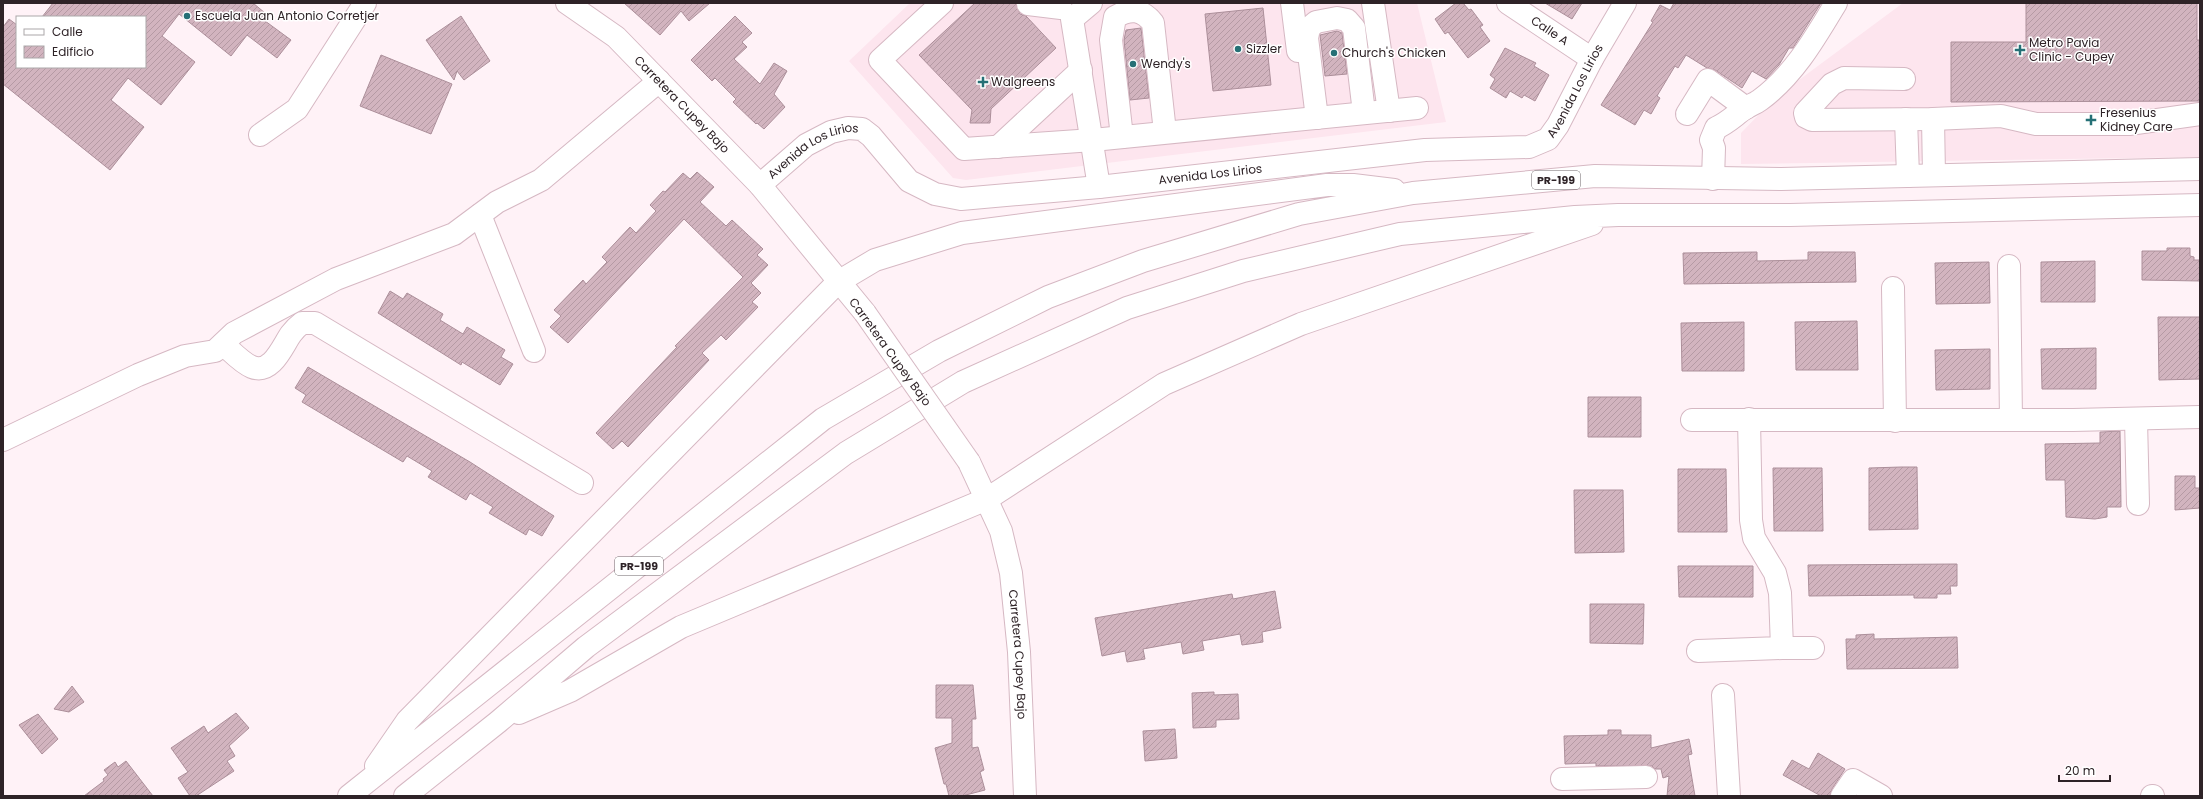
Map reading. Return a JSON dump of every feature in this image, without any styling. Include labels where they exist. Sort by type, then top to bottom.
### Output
[{"type":"main road","points":[[260,135],[297,109],[365,3]]},
{"type":"main road","name":"Carretera Cupey Bajo","points":[[567,3],[616,36],[760,185],[838,282],[865,313],[969,462],[1001,531],[1011,574],[1019,652],[1025,796]]},
{"type":"main road","points":[[942,3],[880,60],[964,149],[1093,140],[1417,108]]},
{"type":"main road","points":[[1028,4],[1063,10],[1091,3]]},
{"type":"main road","points":[[1292,3],[1312,118]]},
{"type":"main road","points":[[1373,3],[1389,111]]},
{"type":"main road","name":"Calle A","points":[[1508,3],[1592,59]]},
{"type":"main road","name":"Avenida Los Lirios","points":[[760,185],[806,145],[831,132],[848,128],[862,130],[871,136],[909,181],[935,194],[961,200],[1425,150],[1529,147],[1548,139],[1552,134],[1592,59],[1625,3]]},
{"type":"main road","points":[[1713,179],[1714,148],[1710,140],[1716,128],[1726,124],[1746,108],[1760,101],[1796,64],[1836,3]]},
{"type":"main road","points":[[1063,10],[1081,70],[1100,186]]},
{"type":"main road","points":[[1122,137],[1111,40],[1112,27],[1115,17],[1126,11],[1134,10],[1146,14],[1153,23],[1165,132]]},
{"type":"main road","points":[[1312,118],[1307,38],[1309,28],[1316,22],[1337,18],[1347,20],[1354,28],[1364,113]]},
{"type":"main road","points":[[998,147],[1081,70]]},
{"type":"main road","points":[[1904,79],[1844,78],[1832,84],[1805,113],[1806,117],[1812,120],[1933,119],[2001,116],[2036,124],[2129,124],[2200,114]]},
{"type":"main road","points":[[1687,114],[1708,80],[1746,108]]},
{"type":"main road","points":[[3,440],[138,375],[186,356],[215,351],[234,333],[336,279],[454,234],[498,202],[542,180],[659,81]]},
{"type":"main road","points":[[1906,119],[1908,176]]},
{"type":"main road","points":[[1933,119],[1934,175]]},
{"type":"main road","name":"PR-199","points":[[356,791],[823,419],[939,351],[1048,297],[1143,261],[1299,214],[1413,193],[1595,176],[1781,179],[2200,169]]},
{"type":"main road","points":[[356,791],[407,721],[838,282],[875,260],[962,233],[1327,186],[1353,185],[1413,193]]},
{"type":"main road","name":"PR-199","points":[[410,793],[498,722],[586,647],[846,453],[963,382],[1127,308],[1244,271],[1312,253],[1400,234],[1575,217],[1618,215],[1790,215],[2200,205]]},
{"type":"main road","points":[[480,215],[534,351]]},
{"type":"main road","points":[[498,722],[570,691],[681,627],[987,499],[1164,384],[1301,324],[1618,215]]},
{"type":"main road","points":[[2009,266],[2011,420]]},
{"type":"main road","points":[[1893,288],[1896,421]]},
{"type":"main road","points":[[223,344],[252,367],[258,368],[270,364],[277,357],[291,333],[302,323],[315,324],[582,483]]},
{"type":"main road","points":[[1692,420],[1750,419],[1896,421],[2200,417]]},
{"type":"main road","points":[[1750,419],[1751,520],[1754,538],[1775,573],[1778,586],[1782,648]]},
{"type":"main road","points":[[2136,419],[2138,504]]},
{"type":"main road","points":[[1698,651],[1813,648]]},
{"type":"main road","points":[[1723,695],[1729,796]]},
{"type":"main road","points":[[1562,780],[1586,788],[1646,777]]},
{"type":"main road","points":[[1842,796],[1853,780],[1881,796]]},
{"type":"shaded area","points":[[910,3],[1417,3],[1446,122],[966,180],[953,178],[849,61]]},
{"type":"shaded area","name":"Metro Pavia Clinic - Cupey","points":[[1903,3],[2200,3],[2200,157],[1741,164],[1741,133],[1776,97]]},
{"type":"building","points":[[53,3],[253,3],[265,13],[261,18],[291,40],[277,58],[247,35],[231,56],[179,14],[162,36],[195,62],[161,105],[128,78],[111,100],[144,127],[110,170],[3,84],[3,27],[9,19],[16,24],[16,68],[146,68],[146,16],[43,16]]},
{"type":"building","points":[[624,3],[710,3],[689,21],[681,11],[660,35]]},
{"type":"building","name":"Walgreens","points":[[975,3],[1016,3],[1020,14],[1026,16],[1056,48],[991,109],[990,123],[970,123],[972,110],[919,55]]},
{"type":"building","points":[[1456,3],[1463,3],[1469,10],[1471,9],[1483,25],[1480,27],[1490,41],[1468,58],[1448,32],[1445,34],[1435,19]]},
{"type":"building","points":[[1545,3],[1582,3],[1572,19]]},
{"type":"building","points":[[1674,3],[1821,3],[1793,48],[1789,48],[1779,65],[1766,79],[1752,71],[1742,88],[1715,70],[1707,68],[1686,55],[1678,68],[1675,66],[1657,96],[1660,98],[1651,114],[1644,110],[1635,125],[1601,105],[1653,22],[1651,21],[1660,5],[1670,10]]},
{"type":"building","points":[[2026,3],[2197,3],[2197,40],[2200,40],[2200,101],[1951,102],[1951,42],[2026,42]]},
{"type":"building","name":"Sizzler","points":[[1263,8],[1271,85],[1213,91],[1205,14]]},
{"type":"building","points":[[461,16],[490,61],[464,80],[457,71],[454,80],[426,40]]},
{"type":"building","points":[[735,16],[752,33],[742,42],[747,47],[734,59],[760,84],[774,63],[787,71],[774,94],[785,107],[764,129],[757,123],[756,124],[733,102],[736,99],[715,78],[712,81],[691,60]]},
{"type":"building","name":"Wendy's","points":[[1141,28],[1149,98],[1130,100],[1124,40],[1126,30]]},
{"type":"building","name":"Church's Chicken","points":[[1337,31],[1342,33],[1347,74],[1325,76],[1320,35]]},
{"type":"building","points":[[1505,48],[1536,63],[1534,66],[1549,75],[1535,101],[1524,95],[1522,98],[1510,91],[1506,98],[1490,88],[1495,79],[1490,75]]},
{"type":"building","points":[[381,55],[452,84],[431,134],[360,106]]},
{"type":"building","points":[[697,172],[714,187],[700,202],[726,226],[732,220],[763,249],[757,255],[768,265],[751,283],[761,293],[752,302],[758,307],[726,340],[721,335],[702,353],[709,360],[628,447],[622,441],[613,449],[596,433],[677,347],[675,346],[743,277],[684,219],[568,343],[550,327],[561,316],[554,310],[583,280],[586,284],[607,262],[602,257],[630,227],[636,233],[656,211],[650,205],[663,191],[665,192],[683,173],[690,179]]},
{"type":"building","points":[[2167,248],[2190,248],[2190,256],[2194,257],[2194,260],[2200,260],[2200,281],[2142,280],[2142,251],[2167,251]]},
{"type":"building","points":[[1757,252],[1757,261],[1808,260],[1808,252],[1855,252],[1856,282],[1684,284],[1683,253]]},
{"type":"building","points":[[2095,261],[2095,302],[2041,302],[2041,262]]},
{"type":"building","points":[[1989,262],[1990,303],[1936,304],[1935,263]]},
{"type":"building","points":[[390,291],[403,299],[407,293],[443,314],[440,320],[463,334],[467,327],[505,350],[501,357],[513,364],[500,385],[462,362],[461,365],[378,313]]},
{"type":"building","points":[[2158,317],[2200,317],[2200,379],[2159,380]]},
{"type":"building","points":[[1857,321],[1858,370],[1796,370],[1795,322]]},
{"type":"building","points":[[1744,322],[1744,371],[1682,371],[1681,323]]},
{"type":"building","points":[[2096,348],[2096,389],[2042,389],[2041,349]]},
{"type":"building","points":[[1990,349],[1990,389],[1936,390],[1935,350]]},
{"type":"building","points":[[308,367],[470,462],[554,516],[542,536],[529,529],[526,535],[489,513],[493,507],[470,493],[466,500],[428,477],[432,471],[407,456],[403,462],[302,402],[306,395],[295,388]]},
{"type":"building","points":[[1588,397],[1641,397],[1641,437],[1588,437]]},
{"type":"building","points":[[2120,431],[2121,507],[2107,507],[2107,517],[2095,519],[2066,517],[2065,480],[2046,480],[2045,444],[2100,443],[2100,432]]},
{"type":"building","points":[[1917,467],[1918,529],[1869,530],[1869,468]]},
{"type":"building","points":[[1773,468],[1822,468],[1823,531],[1774,531]]},
{"type":"building","points":[[1678,469],[1726,469],[1727,532],[1678,532]]},
{"type":"building","points":[[2175,476],[2195,476],[2195,488],[2200,488],[2200,508],[2175,510]]},
{"type":"building","points":[[1574,490],[1623,490],[1624,552],[1575,553]]},
{"type":"building","points":[[1957,564],[1957,586],[1950,586],[1951,594],[1937,594],[1937,598],[1914,598],[1914,595],[1809,596],[1808,565]]},
{"type":"building","points":[[1678,566],[1753,566],[1753,597],[1679,597]]},
{"type":"building","points":[[1275,591],[1281,628],[1262,632],[1263,642],[1242,645],[1240,634],[1202,641],[1204,650],[1183,654],[1181,642],[1143,649],[1145,659],[1127,662],[1125,651],[1102,656],[1095,618],[1232,594],[1233,599]]},
{"type":"building","points":[[1590,604],[1644,604],[1643,644],[1590,643]]},
{"type":"building","points":[[1874,634],[1874,639],[1957,637],[1958,668],[1847,669],[1846,639],[1856,639],[1856,635]]},
{"type":"building","points":[[936,685],[973,685],[976,719],[972,719],[972,748],[978,747],[984,770],[980,772],[985,790],[962,796],[949,796],[946,784],[944,784],[935,748],[952,743],[952,718],[936,718]]},
{"type":"building","points":[[72,686],[84,702],[69,712],[54,709]]},
{"type":"building","points":[[1214,692],[1214,695],[1238,694],[1239,719],[1216,720],[1216,727],[1193,728],[1192,693]]},
{"type":"building","points":[[236,713],[249,728],[229,746],[235,756],[227,761],[234,771],[196,796],[190,796],[178,778],[188,772],[171,748],[204,726],[208,733]]},
{"type":"building","points":[[38,714],[58,739],[42,754],[19,725]]},
{"type":"building","points":[[1175,729],[1177,758],[1145,761],[1143,731]]},
{"type":"building","points":[[1608,730],[1621,730],[1621,735],[1651,735],[1651,748],[1689,739],[1692,754],[1688,755],[1695,796],[1667,796],[1669,776],[1663,778],[1661,769],[1655,769],[1652,766],[1596,766],[1596,763],[1565,764],[1564,736],[1608,735]]},
{"type":"building","points":[[1818,753],[1845,769],[1832,789],[1830,796],[1821,796],[1783,775],[1792,760],[1809,769]]},
{"type":"building","points":[[126,761],[153,796],[84,796],[104,781],[103,779],[108,775],[104,770],[115,762],[118,767]]},
{"type":"place","name":"Escuela Juan Antonio Corretjer","points":[[187,16]]},
{"type":"place","name":"Sizzler","points":[[1238,49]]},
{"type":"place","name":"Metro Pavia Clinic - Cupey","points":[[2020,50]]},
{"type":"place","name":"Church's Chicken","points":[[1334,53]]},
{"type":"place","name":"Wendy's","points":[[1133,64]]},
{"type":"place","name":"Walgreens","points":[[983,82]]},
{"type":"place","name":"Fresenius Kidney Care","points":[[2091,120]]}]
